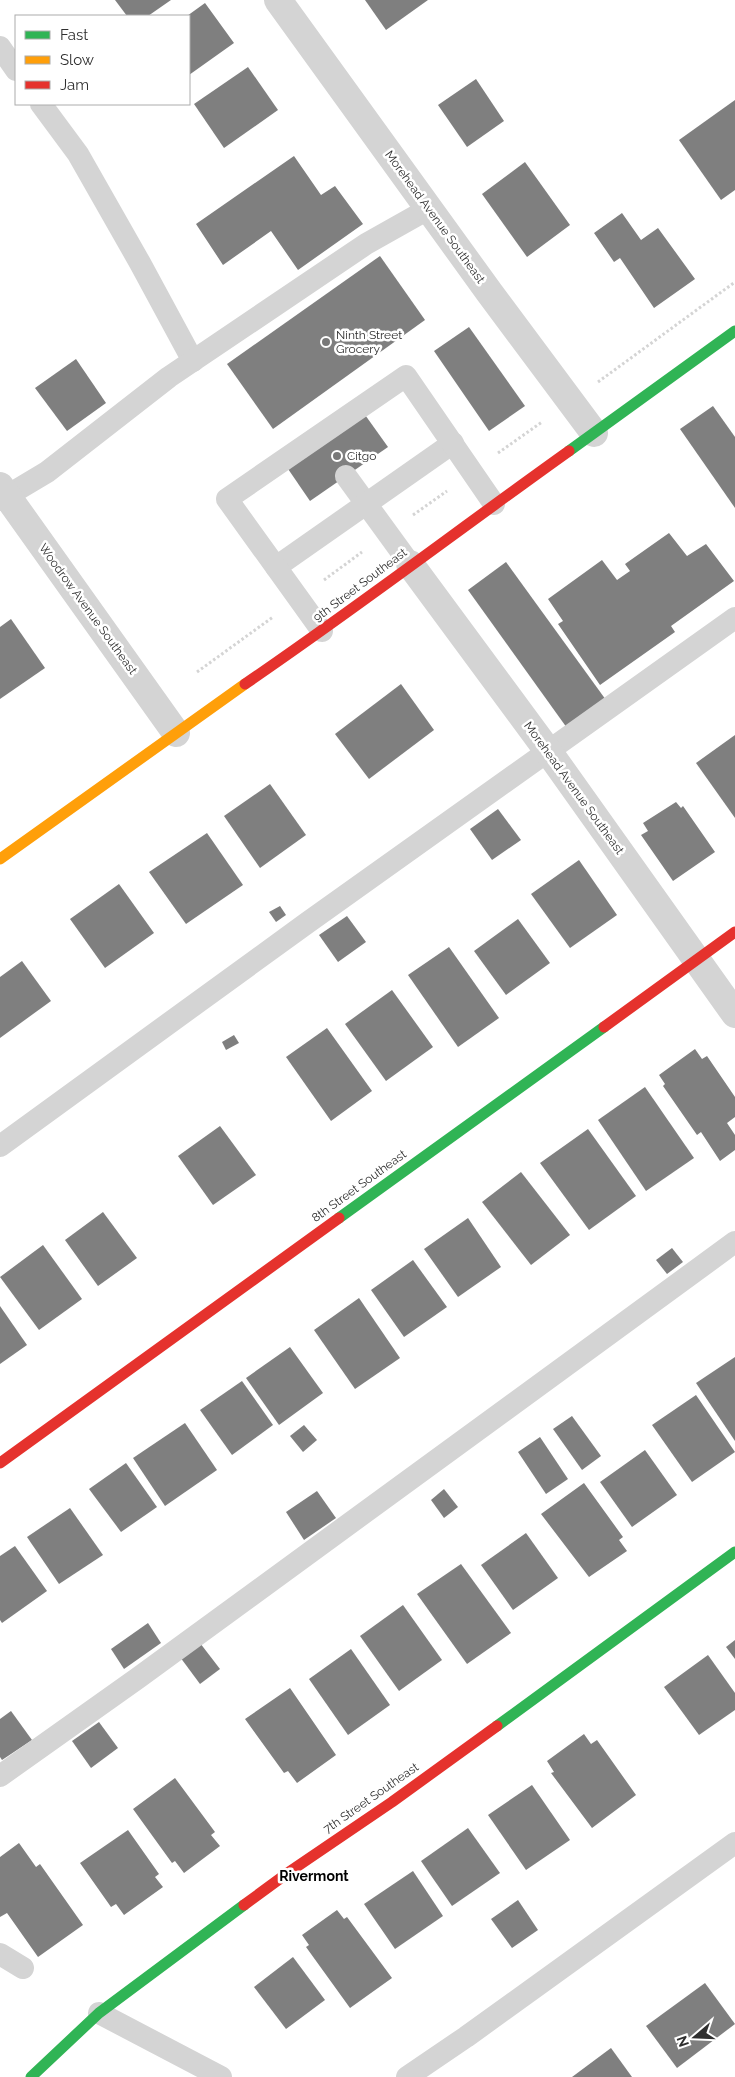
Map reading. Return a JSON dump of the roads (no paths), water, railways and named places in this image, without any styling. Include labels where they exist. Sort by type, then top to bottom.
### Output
[{"type":"street","name":"Morehead Avenue Southeast","points":[[278,0],[489,292],[594,433]]},
{"type":"street","name":"9th Street Southeast","points":[[0,859],[322,631],[410,564],[735,331]]},
{"type":"street","name":"Woodrow Avenue Southeast","points":[[2,494],[176,733]]},
{"type":"street","name":"Morehead Avenue Southeast","points":[[410,564],[548,752],[735,1014]]},
{"type":"street","name":"8th Street Southeast","points":[[0,1463],[735,932]]},
{"type":"street","name":"7th Street Southeast","points":[[31,2077],[98,2013],[289,1872],[392,1802],[735,1552]]},
{"type":"lane","points":[[0,47],[15,69]]},
{"type":"lane","points":[[42,105],[78,154],[193,361]]},
{"type":"lane","points":[[2,494],[47,472],[169,376],[366,244],[430,208]]},
{"type":"lane","points":[[322,631],[227,499],[320,439],[406,376],[494,504]]},
{"type":"lane","points":[[276,567],[453,443]]},
{"type":"lane","points":[[346,476],[410,564]]},
{"type":"lane","points":[[0,1146],[735,618]]},
{"type":"lane","points":[[0,1776],[138,1678],[735,1242]]},
{"type":"lane","points":[[407,2077],[466,2037],[735,1843]]},
{"type":"lane","points":[[0,1954],[24,1968]]},
{"type":"lane","points":[[98,2013],[221,2077]]},
{"type":"place","name":"Ninth Street Grocery","points":[[326,342]]},
{"type":"place","name":"Citgo","points":[[337,456]]},
{"type":"district","name":"Rivermont","points":[[314,1876]]}]
